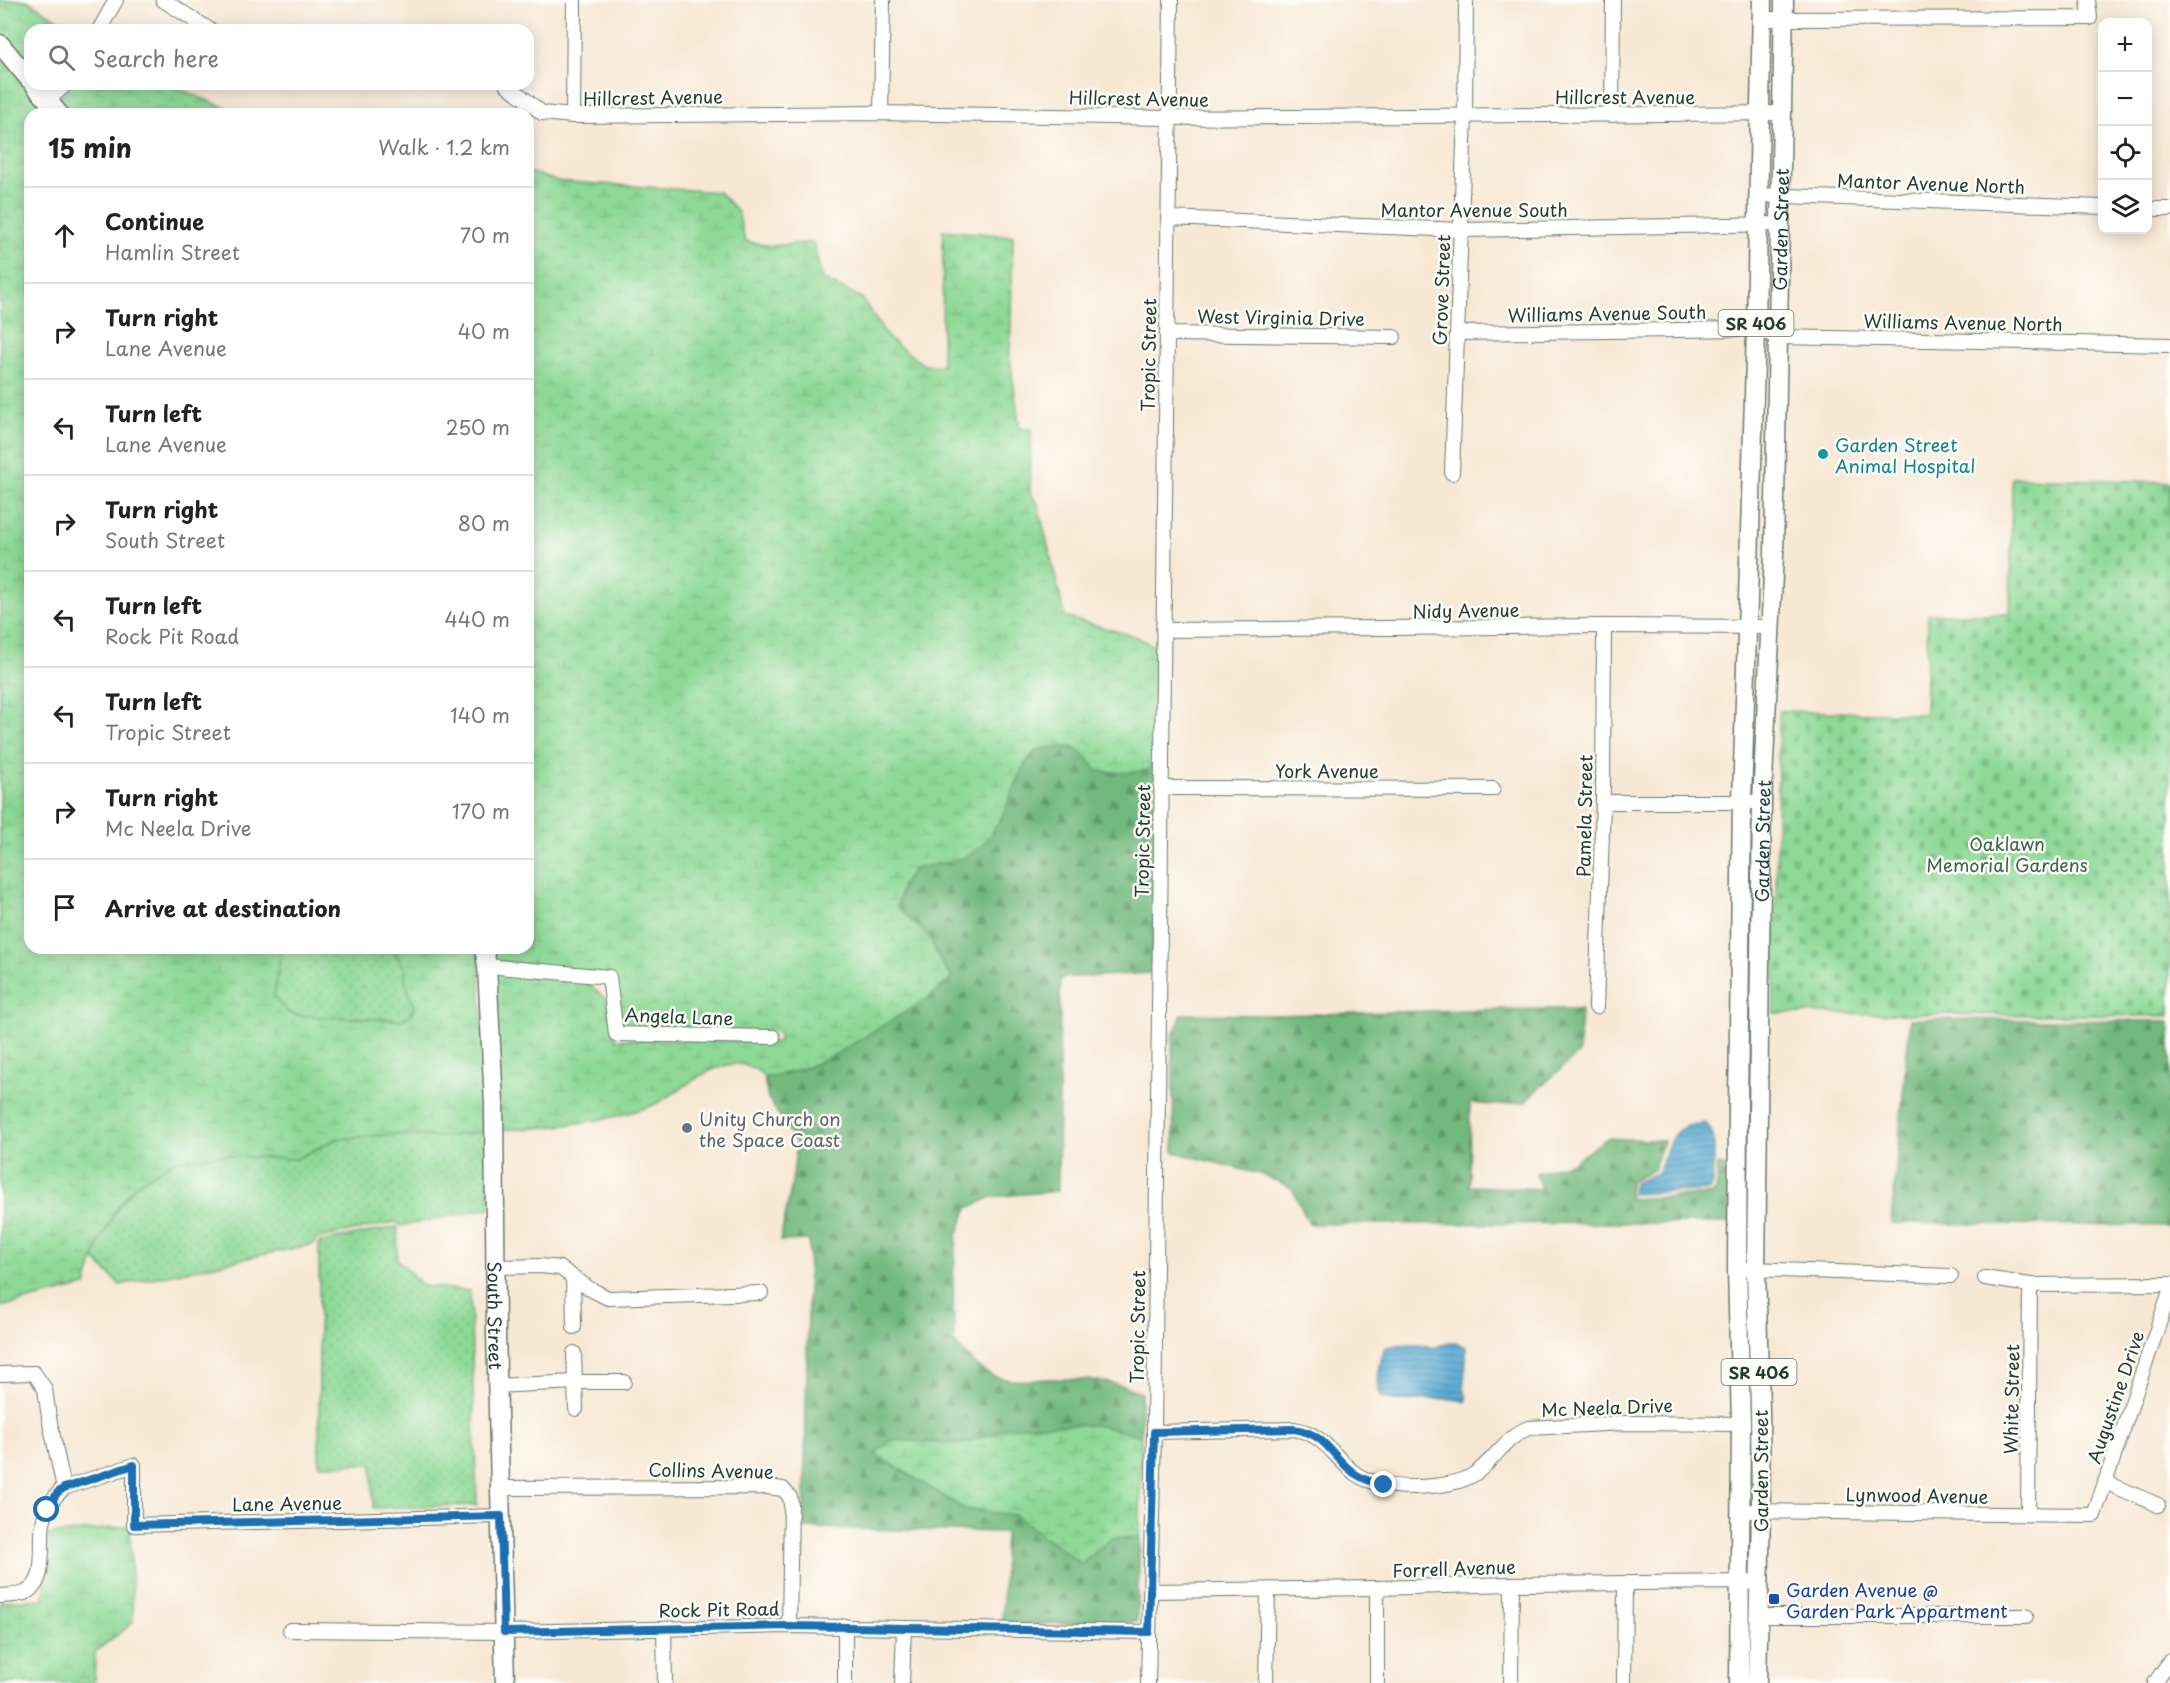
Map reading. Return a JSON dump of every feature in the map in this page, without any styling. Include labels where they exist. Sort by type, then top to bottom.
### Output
[{"type":"main road","name":"Garden Street","points":[[1757,1683],[1758,1616],[1749,1582],[1740,1511],[1741,1424],[1737,1269],[1742,802],[1749,627],[1762,0]]},
{"type":"main road","name":"Garden Street","points":[[1739,1683],[1749,1582],[1761,1511],[1756,1269],[1760,923],[1762,802],[1777,427],[1784,0]]},
{"type":"main road","points":[[0,44],[24,73]]},
{"type":"main road","points":[[39,90],[54,108]]},
{"type":"main road","points":[[1753,436],[1764,436],[1777,427]]},
{"type":"main road","name":"South Street","points":[[485,957],[494,1104],[497,1386],[505,1683]]},
{"type":"street","points":[[102,24],[116,0]]},
{"type":"street","points":[[163,0],[201,24]]},
{"type":"street","points":[[573,116],[574,0]]},
{"type":"street","points":[[881,112],[884,0]]},
{"type":"street","name":"Tropic Street","points":[[1148,1683],[1154,1432],[1171,0]]},
{"type":"street","name":"Grove Street","points":[[1452,473],[1465,115],[1466,0]]},
{"type":"street","points":[[1612,115],[1613,0]]},
{"type":"street","points":[[1761,20],[2090,18],[2088,0]]},
{"type":"street","points":[[54,108],[63,90]]},
{"type":"street","name":"Hillcrest Avenue","points":[[513,90],[542,113],[573,116],[881,112],[1169,118],[1783,113]]},
{"type":"street","name":"Mantor Avenue North","points":[[1758,195],[2098,207]]},
{"type":"street","points":[[2152,208],[2170,209]]},
{"type":"street","name":"Mantor Avenue South","points":[[1168,218],[1461,230],[1780,224]]},
{"type":"street","name":"Williams Avenue South","points":[[1458,333],[1756,329]]},
{"type":"street","name":"Williams Avenue North","points":[[1756,329],[1778,337],[2170,345]]},
{"type":"street","name":"West Virginia Drive","points":[[1167,334],[1394,337]]},
{"type":"street","name":"Nidy Avenue","points":[[1163,630],[1604,626],[1770,627]]},
{"type":"street","name":"Pamela Street","points":[[1596,1007],[1603,802],[1604,626]]},
{"type":"street","points":[[1745,718],[1767,719]]},
{"type":"street","name":"York Avenue","points":[[1161,788],[1493,789]]},
{"type":"street","points":[[1603,802],[1762,802]]},
{"type":"street","points":[[1741,923],[1760,923]]},
{"type":"street","name":"Angela Lane","points":[[485,957],[609,977],[616,1034],[773,1037]]},
{"type":"street","points":[[1738,1105],[1758,1106]]},
{"type":"street","points":[[496,1267],[560,1268],[590,1289],[608,1298],[761,1293]]},
{"type":"street","points":[[1737,1269],[1951,1276]]},
{"type":"street","points":[[573,1277],[574,1327]]},
{"type":"street","points":[[1985,1278],[2030,1285],[2170,1284]]},
{"type":"street","name":"White Street","points":[[2028,1514],[2030,1285]]},
{"type":"street","name":"Augustine Drive","points":[[2094,1515],[2170,1291]]},
{"type":"street","points":[[574,1353],[576,1409]]},
{"type":"street","points":[[0,1374],[34,1373],[45,1389],[64,1488],[52,1501],[43,1524],[37,1581],[24,1593],[0,1596]]},
{"type":"street","points":[[497,1386],[624,1382]]},
{"type":"street","name":"Mc Neela Drive","points":[[1154,1432],[1304,1430],[1322,1440],[1358,1475],[1384,1485],[1418,1487],[1450,1484],[1474,1475],[1515,1434],[1527,1428],[1624,1423],[1741,1424]]},
{"type":"street","name":"Lane Avenue","points":[[64,1488],[134,1465],[134,1525],[501,1516]]},
{"type":"street","points":[[2105,1482],[2158,1505]]},
{"type":"street","name":"Collins Avenue","points":[[500,1488],[767,1487],[783,1489],[790,1497],[791,1505],[789,1626]]},
{"type":"street","name":"Lynwood Avenue","points":[[1740,1511],[2094,1515]]},
{"type":"street","name":"Forrell Avenue","points":[[1151,1592],[1512,1584],[1749,1582]]},
{"type":"street","points":[[1624,1683],[1625,1583]]},
{"type":"street","points":[[1511,1683],[1512,1584]]},
{"type":"street","points":[[1377,1588],[1377,1683]]},
{"type":"street","points":[[1266,1683],[1268,1590]]},
{"type":"street","points":[[1758,1616],[2026,1616]]},
{"type":"street","points":[[845,1626],[845,1683]]},
{"type":"street","name":"Rock Pit Road","points":[[290,1630],[504,1632],[845,1626],[1149,1632]]},
{"type":"street","points":[[902,1683],[904,1628]]},
{"type":"street","points":[[664,1629],[665,1683]]},
{"type":"street","points":[[2155,1683],[2170,1661]]},
{"type":"green space","points":[[0,0],[27,0],[65,24],[24,24],[24,64],[0,36]]},
{"type":"green space","points":[[0,53],[24,81],[24,90],[32,90],[47,108],[24,108],[24,954],[280,954],[274,997],[288,1013],[302,1016],[401,1020],[412,1012],[413,1004],[406,984],[405,969],[396,954],[478,954],[489,1131],[442,1137],[396,1134],[336,1139],[296,1159],[217,1155],[173,1161],[135,1185],[118,1207],[99,1242],[86,1286],[0,1307]]},
{"type":"green space","points":[[68,90],[182,90],[226,108],[61,108],[56,101]]},
{"type":"green space","points":[[534,174],[558,181],[719,192],[738,212],[745,241],[771,246],[813,242],[822,279],[862,298],[888,338],[924,365],[942,365],[943,230],[1013,236],[1010,358],[1020,429],[1031,429],[1030,493],[1038,504],[1065,617],[1137,637],[1157,648],[1155,760],[1147,770],[1126,773],[1097,771],[1085,755],[1071,747],[1043,748],[1035,752],[1023,769],[999,821],[976,851],[960,859],[914,869],[902,885],[897,907],[929,937],[942,964],[952,978],[924,1001],[834,1055],[803,1069],[764,1078],[757,1070],[748,1066],[728,1065],[698,1077],[651,1106],[633,1112],[577,1124],[500,1130],[493,971],[589,980],[589,985],[606,999],[616,1039],[779,1042],[779,1032],[621,1029],[614,976],[492,961],[490,954],[534,954]]},
{"type":"green space","name":"Oaklawn Memorial Gardens","points":[[2012,478],[2170,482],[2170,1016],[1774,1013],[1779,711],[1925,714],[1928,614],[2010,614]]},
{"type":"green space","points":[[1065,745],[1087,754],[1147,770],[1154,761],[1153,971],[1151,973],[1060,978],[1058,1191],[992,1197],[968,1208],[957,1235],[953,1278],[954,1342],[980,1369],[1000,1378],[1095,1381],[1119,1385],[1141,1393],[1141,1436],[1095,1425],[1008,1428],[962,1444],[892,1440],[875,1454],[965,1509],[1014,1515],[1081,1563],[1112,1538],[1140,1537],[1137,1622],[1029,1624],[1002,1622],[1005,1532],[804,1528],[809,1240],[780,1241],[797,1144],[768,1098],[764,1078],[803,1069],[834,1055],[951,976],[942,964],[929,937],[897,907],[902,885],[914,869],[929,864],[1006,807],[1033,753],[1045,747]]},
{"type":"green space","points":[[280,954],[396,954],[405,969],[406,984],[413,1008],[408,1016],[401,1020],[302,1016],[288,1013],[274,997]]},
{"type":"green space","points":[[1581,1009],[1579,1053],[1528,1098],[1527,1102],[1492,1105],[1470,1103],[1469,1186],[1541,1189],[1536,1173],[1573,1162],[1607,1138],[1664,1141],[1653,1170],[1630,1182],[1629,1197],[1633,1199],[1713,1194],[1716,1190],[1718,1165],[1732,1168],[1731,1223],[1309,1224],[1292,1188],[1263,1175],[1174,1152],[1172,1038],[1182,1014],[1277,1015]]},
{"type":"green space","points":[[1910,1019],[2170,1021],[2170,1226],[1891,1223]]},
{"type":"green space","points":[[489,1131],[490,1208],[402,1226],[396,1222],[318,1238],[314,1244],[120,1285],[94,1259],[99,1242],[118,1208],[135,1185],[173,1161],[217,1155],[296,1159],[336,1139],[396,1134],[442,1137]]},
{"type":"green space","points":[[398,1227],[397,1259],[423,1286],[470,1291],[477,1505],[373,1508],[372,1464],[319,1465],[319,1242]]},
{"type":"green space","points":[[1035,1425],[1095,1425],[1141,1436],[1140,1537],[1112,1538],[1081,1563],[1014,1515],[965,1509],[875,1454],[892,1440],[962,1444],[1008,1428]]},
{"type":"green space","points":[[130,1526],[133,1623],[95,1652],[94,1683],[0,1683],[0,1601],[44,1599],[48,1535]]},
{"type":"water","points":[[1704,1123],[1709,1127],[1714,1143],[1711,1190],[1632,1194],[1634,1183],[1657,1173],[1676,1133],[1682,1128]]},
{"type":"water","points":[[1444,1343],[1455,1343],[1466,1347],[1464,1380],[1466,1402],[1445,1399],[1398,1400],[1381,1396],[1378,1378],[1385,1348],[1421,1344],[1433,1348]]},
{"type":"place","name":"Garden Street Animal Hospital","points":[[1823,454]]},
{"type":"place","name":"Unity Church on the Space Coast","points":[[687,1128]]},
{"type":"place","name":"Garden Avenue @ Garden Park Appartment","points":[[1774,1599]]},
{"type":"route","points":[[47,1510],[57,1493],[64,1488],[134,1465],[134,1525],[501,1516],[504,1632],[789,1626],[1149,1632],[1154,1432],[1304,1430],[1322,1440],[1358,1475],[1384,1485]]}]
